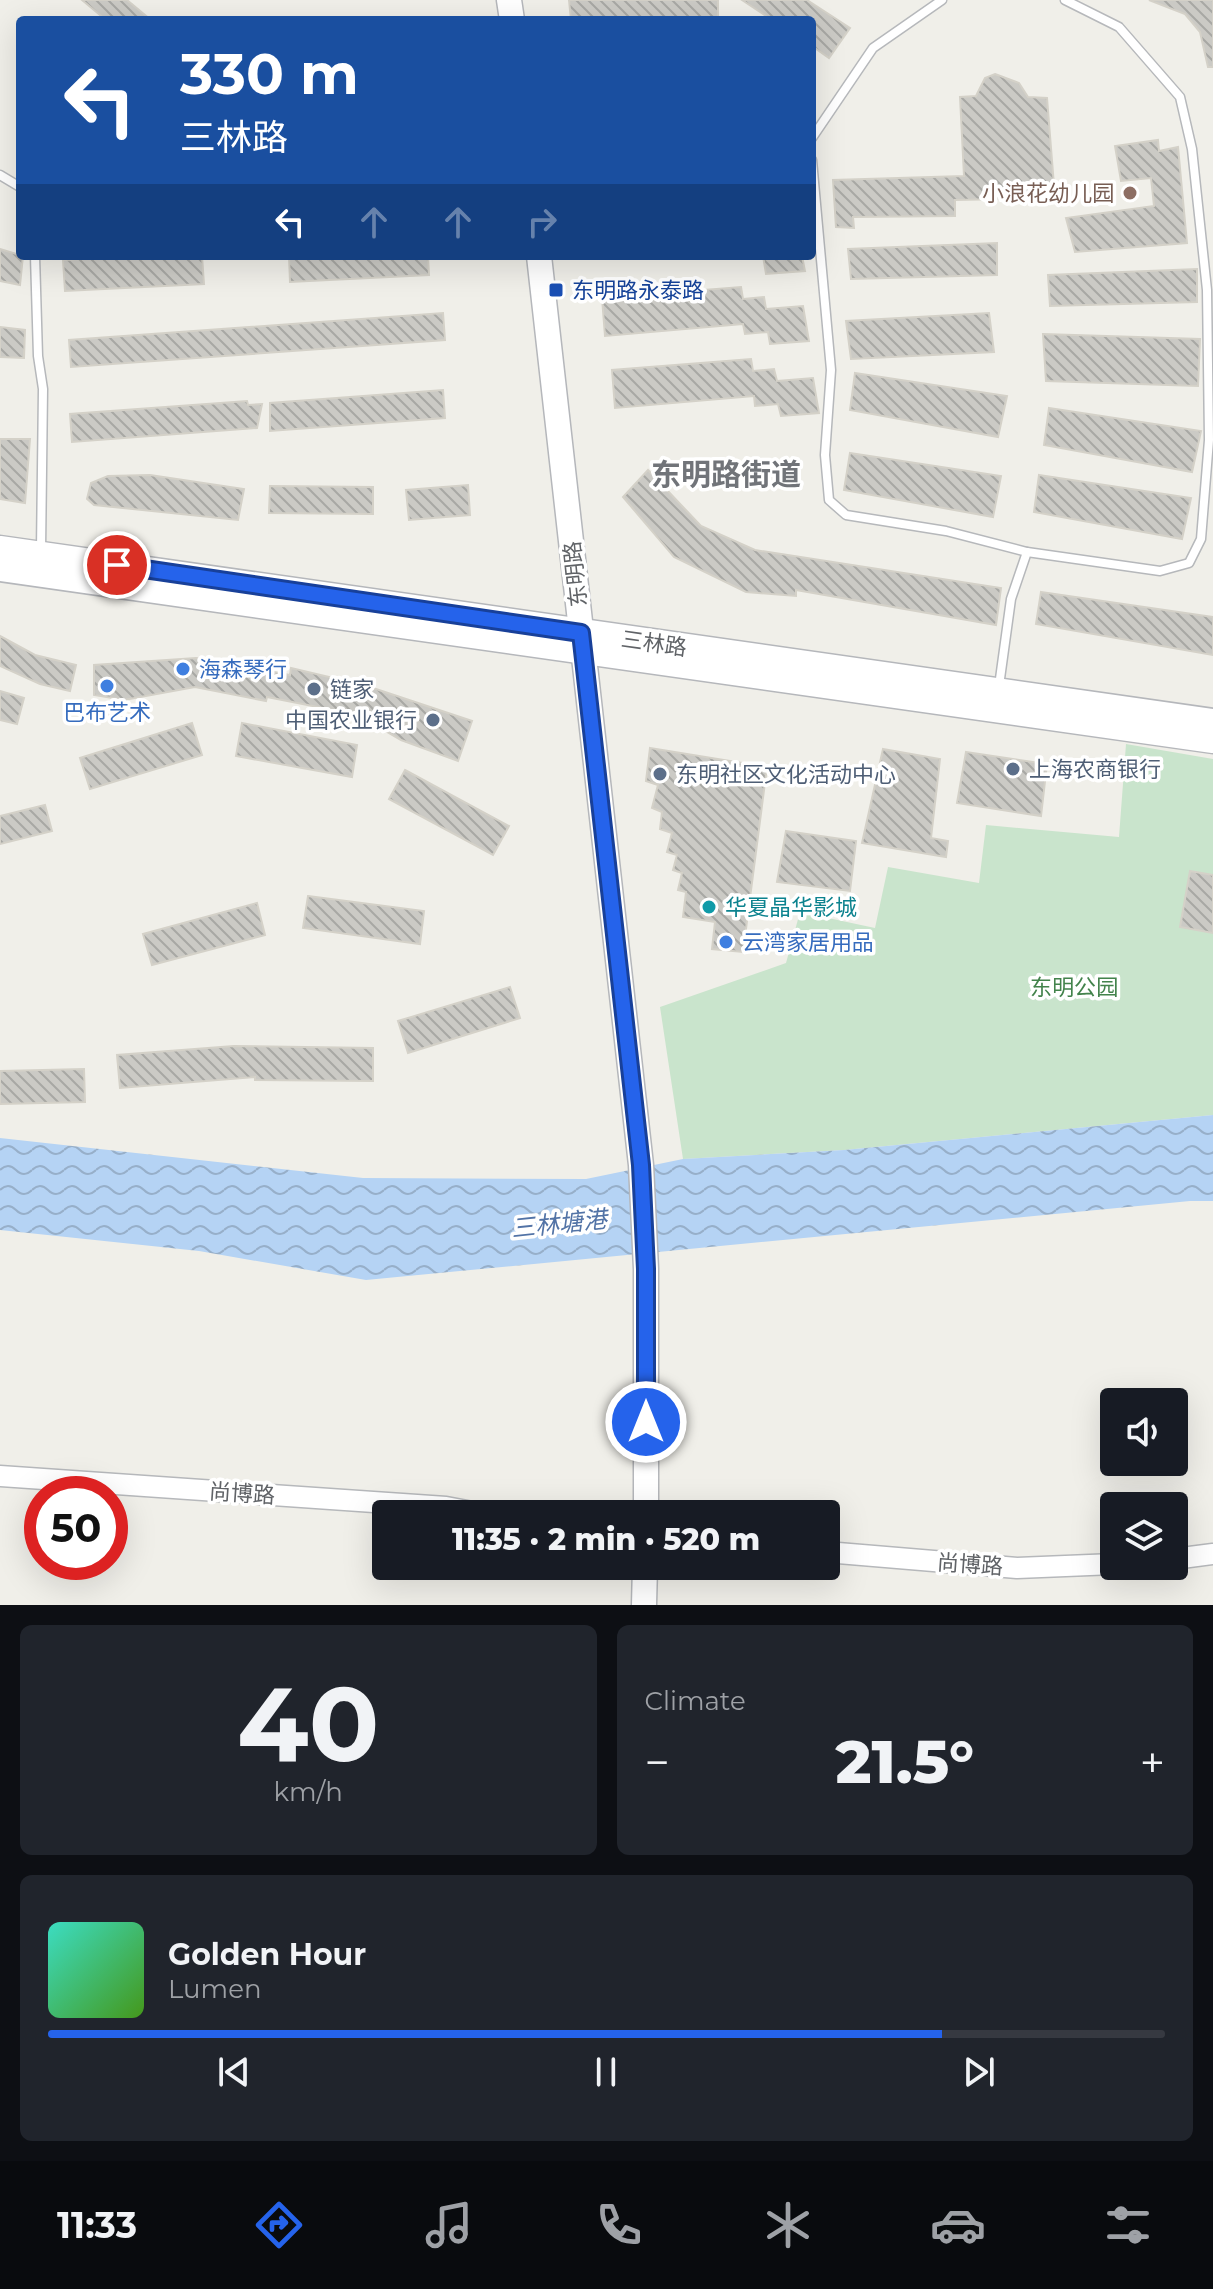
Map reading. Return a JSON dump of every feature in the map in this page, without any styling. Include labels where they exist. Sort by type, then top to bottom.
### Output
[{"type":"main road","name":"东明路","points":[[539,260],[641,1165],[646,1269],[646,1500]]},
{"type":"main road","name":"三林路","points":[[0,548],[1213,741]]},
{"type":"main road","name":"三林路","points":[[0,569],[1213,721]]},
{"type":"main road","points":[[644,1605],[645,1580]]},
{"type":"street","name":"尚博路","points":[[0,1476],[372,1502]]},
{"type":"street","name":"尚博路","points":[[840,1553],[1017,1568],[1100,1565]]},
{"type":"street","points":[[1188,1557],[1213,1554]]},
{"type":"lane","points":[[816,132],[873,48],[942,0]]},
{"type":"lane","points":[[816,204],[831,370],[825,455],[829,500],[846,515],[946,531],[1027,552],[1160,571],[1189,563],[1201,539],[1209,440],[1207,290],[1192,149],[1180,97],[1119,27],[1065,0]]},
{"type":"lane","points":[[35,260],[38,356],[43,389],[41,554]]},
{"type":"lane","points":[[998,693],[1011,599],[1027,552]]},
{"type":"green space","name":"东明公园","points":[[1126,744],[1213,759],[1213,1115],[844,1150],[683,1159],[660,1007],[786,963],[800,912],[875,928],[888,867],[979,883],[986,825],[1119,837]]},
{"type":"water","name":"三林塘港","points":[[1213,1115],[1213,1201],[366,1280],[199,1251],[0,1230],[0,1138],[363,1178],[586,1179],[683,1159],[844,1150]]},
{"type":"building","points":[[82,0],[127,0],[146,16],[101,16]]},
{"type":"building","points":[[569,0],[718,0],[718,16],[571,16]]},
{"type":"building","points":[[742,0],[807,0],[850,28],[829,58],[816,49],[816,16],[766,16]]},
{"type":"building","points":[[1149,0],[1213,0],[1213,67],[1208,67],[1200,32],[1185,14]]},
{"type":"building","points":[[995,74],[1019,83],[1028,97],[1047,98],[1055,198],[955,200],[955,216],[853,217],[854,228],[836,227],[833,180],[964,176],[960,97],[976,96],[985,78]]},
{"type":"building","points":[[1158,140],[1159,151],[1178,147],[1187,243],[1075,252],[1066,218],[1154,206],[1151,178],[1121,181],[1115,146]]},
{"type":"building","points":[[997,243],[997,275],[851,279],[848,249]]},
{"type":"building","points":[[0,249],[16,254],[16,260],[23,260],[20,285],[0,281]]},
{"type":"building","points":[[63,260],[202,260],[204,284],[65,291]]},
{"type":"building","points":[[289,260],[428,260],[429,275],[290,282]]},
{"type":"building","points":[[764,260],[803,260],[805,271],[766,274]]},
{"type":"building","points":[[1197,269],[1197,302],[1050,306],[1048,275]]},
{"type":"building","points":[[741,287],[743,299],[764,297],[766,309],[803,306],[809,341],[770,344],[768,332],[745,334],[743,324],[605,336],[602,298]]},
{"type":"building","points":[[443,313],[445,340],[71,367],[69,340]]},
{"type":"building","points":[[989,313],[994,352],[851,359],[846,321]]},
{"type":"building","points":[[0,327],[25,330],[24,358],[0,357]]},
{"type":"building","points":[[1043,334],[1200,339],[1198,386],[1046,381]]},
{"type":"building","points":[[751,359],[753,371],[774,369],[777,381],[813,378],[819,413],[781,416],[778,404],[755,406],[754,396],[615,408],[612,370]]},
{"type":"building","points":[[855,373],[1007,396],[998,437],[850,410]]},
{"type":"building","points":[[443,390],[445,418],[270,431],[270,403]]},
{"type":"building","points":[[247,401],[248,405],[262,404],[257,428],[72,442],[70,414]]},
{"type":"building","points":[[1049,408],[1201,431],[1192,472],[1044,445]]},
{"type":"building","points":[[0,439],[30,439],[25,503],[0,499]]},
{"type":"building","points":[[850,453],[1001,476],[993,517],[844,490]]},
{"type":"building","points":[[648,470],[701,526],[755,550],[1001,588],[996,625],[796,590],[796,596],[746,592],[674,557],[623,497]]},
{"type":"building","points":[[150,475],[244,489],[238,520],[94,505],[87,499],[91,483],[108,476]]},
{"type":"building","points":[[1039,475],[1191,498],[1182,539],[1034,512]]},
{"type":"building","points":[[468,485],[470,515],[409,520],[406,490]]},
{"type":"building","points":[[270,486],[373,487],[373,514],[269,513]]},
{"type":"building","points":[[1041,592],[1213,617],[1213,655],[1036,624]]},
{"type":"building","points":[[0,636],[35,655],[76,665],[70,691],[40,684],[0,666]]},
{"type":"building","points":[[196,658],[290,675],[291,668],[367,686],[472,721],[458,761],[401,740],[358,715],[267,697],[266,701],[195,687],[124,700],[94,695],[94,665]]},
{"type":"building","points":[[0,691],[24,698],[17,724],[0,720]]},
{"type":"building","points":[[192,723],[202,755],[90,789],[80,758]]},
{"type":"building","points":[[242,723],[357,745],[352,777],[236,756]]},
{"type":"building","points":[[650,748],[767,767],[743,952],[712,949],[715,922],[683,917],[686,892],[678,890],[682,873],[673,870],[677,855],[667,852],[672,833],[660,829],[662,812],[652,808],[658,785],[646,781]]},
{"type":"building","points":[[883,749],[940,759],[931,838],[948,841],[946,857],[862,843]]},
{"type":"building","points":[[966,752],[1047,764],[1041,816],[957,803]]},
{"type":"building","points":[[405,770],[509,826],[493,855],[389,799]]},
{"type":"building","points":[[45,805],[52,831],[0,844],[0,816]]},
{"type":"building","points":[[786,831],[856,841],[850,891],[777,882]]},
{"type":"building","points":[[1190,871],[1213,875],[1213,933],[1180,927]]},
{"type":"building","points":[[308,896],[424,911],[420,944],[303,928]]},
{"type":"building","points":[[257,903],[265,935],[152,965],[143,934]]},
{"type":"building","points":[[510,987],[520,1018],[408,1053],[398,1021]]},
{"type":"building","points":[[234,1046],[373,1048],[373,1081],[255,1080],[255,1077],[120,1088],[117,1055]]},
{"type":"building","points":[[84,1069],[85,1102],[0,1104],[0,1071]]},
{"type":"place","name":"小浪花幼儿园","points":[[1130,193]]},
{"type":"place","name":"东明路永泰路","points":[[556,290]]},
{"type":"place","name":"海森琴行","points":[[183,669]]},
{"type":"place","name":"巴布艺术","points":[[107,686]]},
{"type":"place","name":"链家","points":[[314,689]]},
{"type":"place","name":"中国农业银行","points":[[433,720]]},
{"type":"place","name":"上海农商银行","points":[[1013,769]]},
{"type":"place","name":"东明社区文化活动中心","points":[[660,774]]},
{"type":"place","name":"华夏晶华影城","points":[[709,907]]},
{"type":"place","name":"云湾家居用品","points":[[726,942]]},
{"type":"district","name":"东明路街道","points":[[726,475]]},
{"type":"route","points":[[117,565],[581,633],[641,1165],[646,1269],[646,1422]]}]
